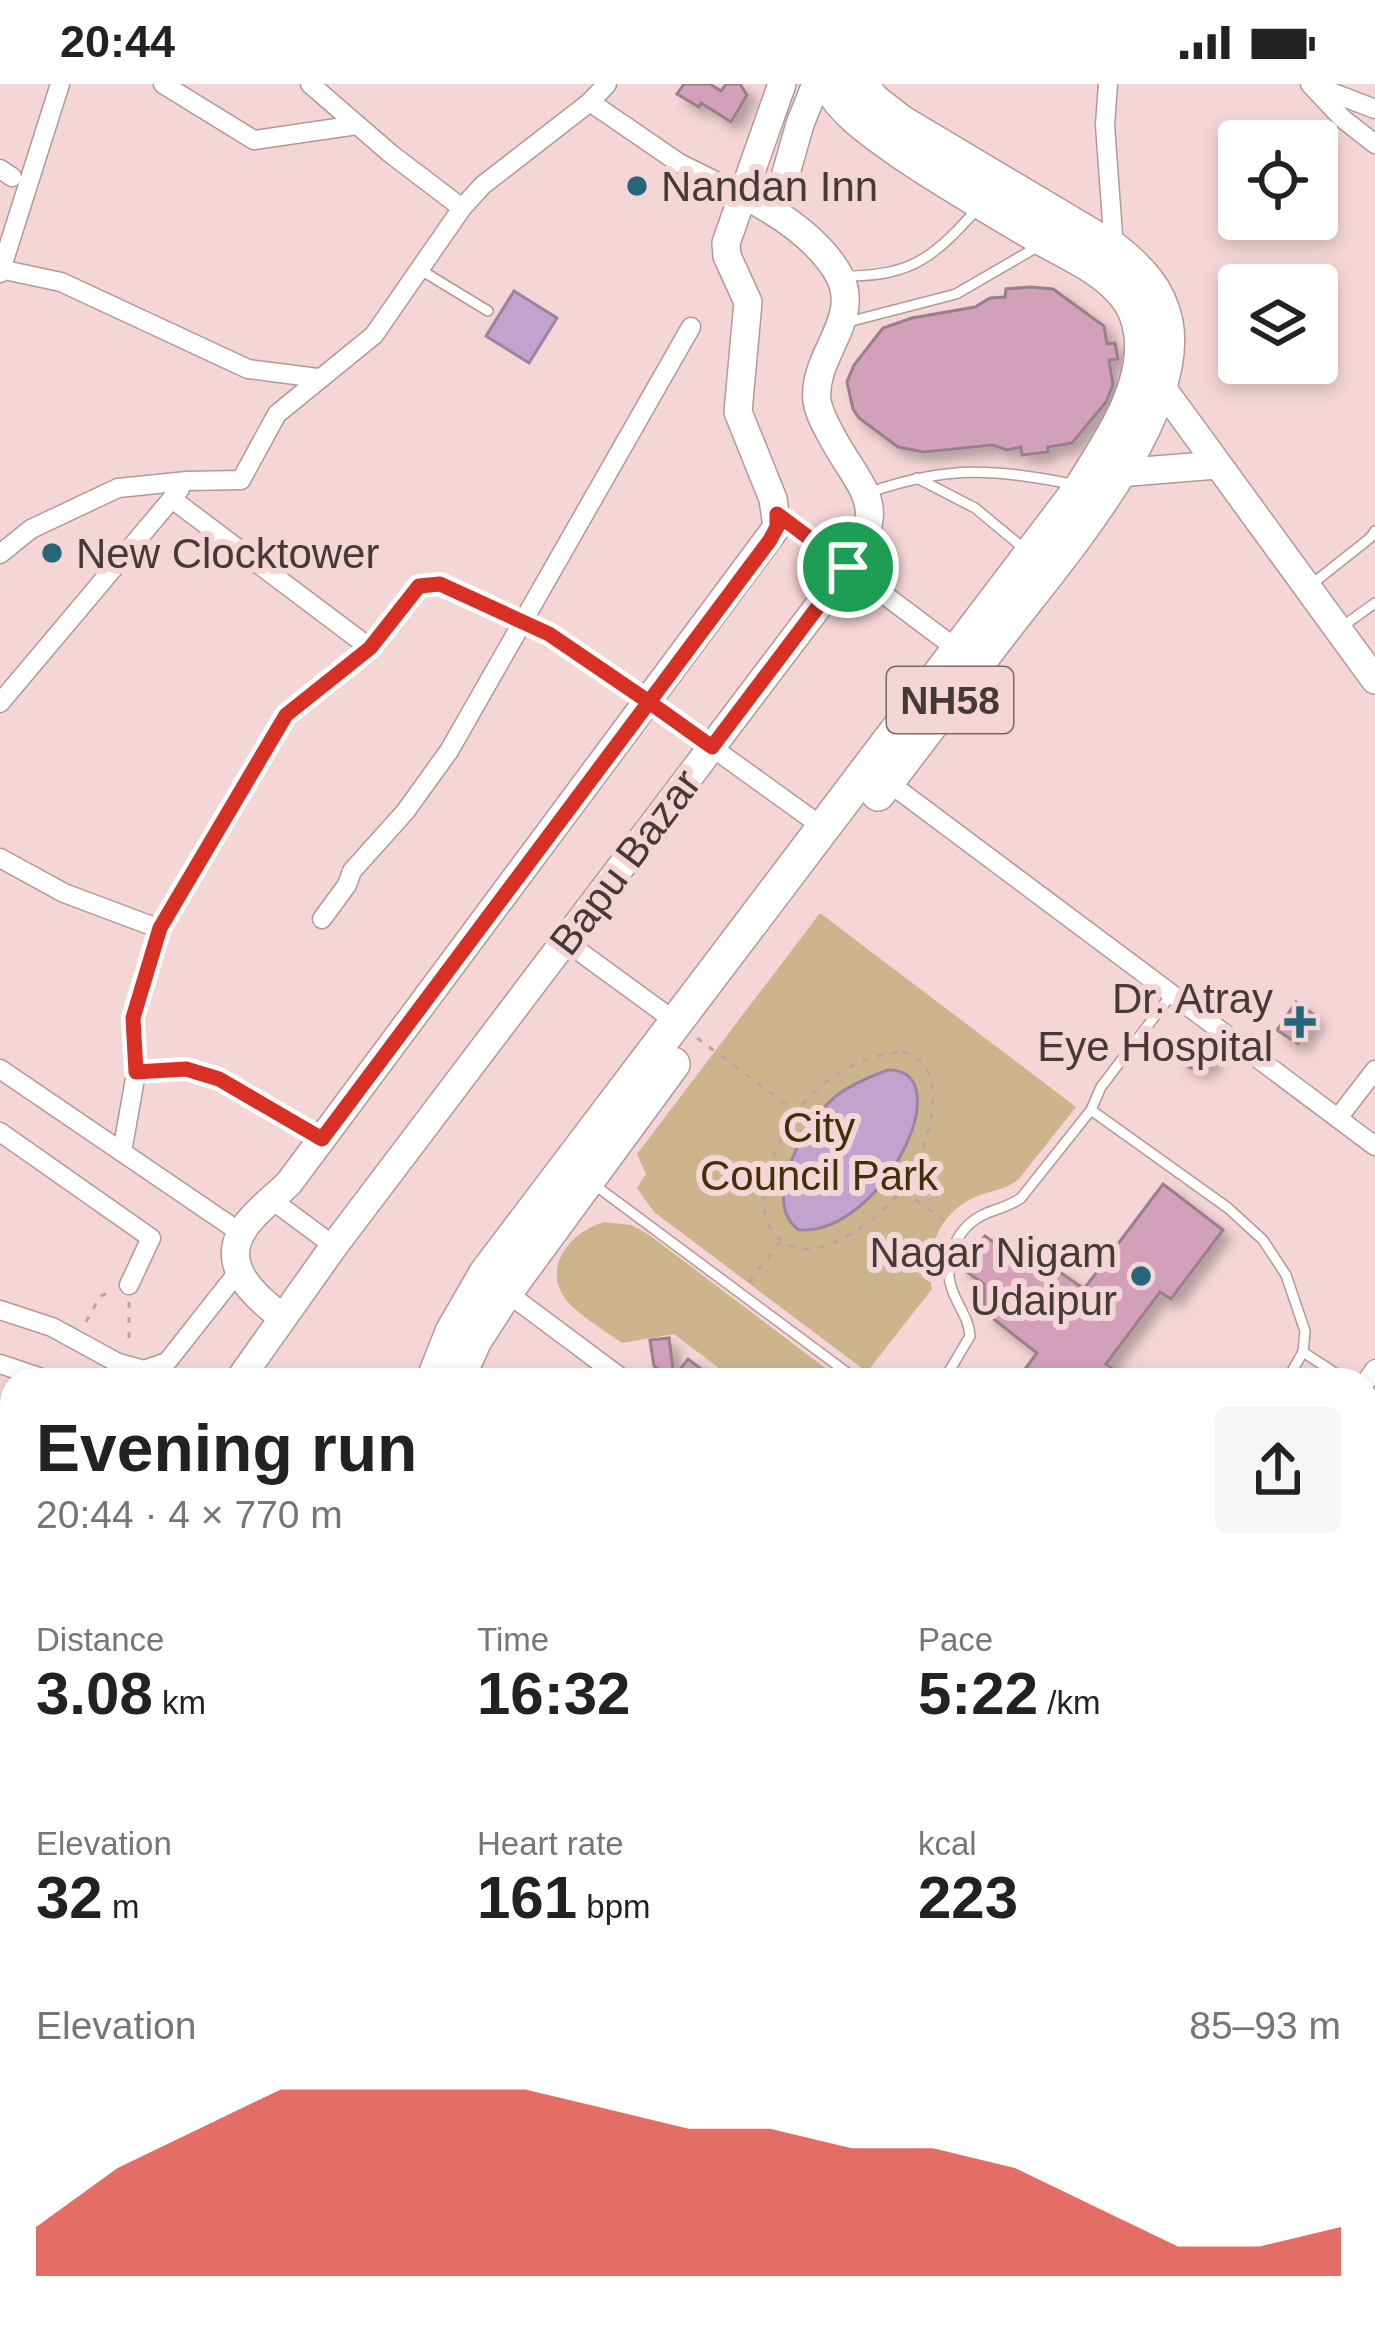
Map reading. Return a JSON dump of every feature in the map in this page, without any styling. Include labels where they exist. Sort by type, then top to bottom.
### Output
[{"type":"highway","name":"NH58","points":[[463,1368],[506,1292],[588,1180],[824,828],[1082,486],[1113,436],[1138,371],[1142,339],[1134,309],[1115,284],[870,130],[828,84]]},
{"type":"highway","name":"NH58","points":[[438,1368],[452,1332],[486,1273],[888,782],[1061,554],[1118,473],[1160,386],[1167,338],[1160,303],[1136,266],[901,122],[860,84]]},
{"type":"street","points":[[59,84],[1,271],[61,282],[248,369],[318,378]]},
{"type":"street","points":[[163,84],[254,140],[357,124]]},
{"type":"street","points":[[310,84],[462,208]]},
{"type":"street","points":[[0,554],[31,529],[118,488],[241,480],[277,414],[374,335],[462,208],[498,172],[607,84]]},
{"type":"street","points":[[282,1317],[252,1294],[238,1272],[236,1245],[241,1233],[289,1183],[777,527],[777,514],[738,412],[748,302],[727,256],[726,243],[782,84]]},
{"type":"street","points":[[775,212],[816,84]]},
{"type":"street","points":[[1108,84],[1105,125],[1114,249]]},
{"type":"street","points":[[1311,84],[1375,109]]},
{"type":"street","points":[[1311,84],[1342,119],[1375,144]]},
{"type":"street","points":[[590,102],[679,163],[775,212],[814,245],[839,276],[846,310],[820,375],[817,398],[823,420],[866,493]]},
{"type":"street","points":[[322,919],[352,871],[406,812],[449,751],[691,326]]},
{"type":"street","points":[[1160,386],[1375,680]]},
{"type":"street","points":[[1118,473],[1217,464]]},
{"type":"street","points":[[0,703],[187,481]]},
{"type":"street","name":"Bapu Bazar","points":[[246,1368],[848,567],[870,524],[866,493]]},
{"type":"street","points":[[172,499],[370,648]]},
{"type":"street","points":[[777,514],[958,650]]},
{"type":"street","points":[[122,1152],[136,1072],[133,1018],[160,928],[286,715],[370,648],[419,586],[440,584],[549,634],[824,828]]},
{"type":"street","points":[[888,782],[1375,1146]]},
{"type":"street","points":[[0,858],[64,893],[160,928]]},
{"type":"street","points":[[565,940],[685,1029]]},
{"type":"street","points":[[136,1072],[186,1069],[219,1079],[322,1139]]},
{"type":"street","points":[[1338,1118],[1375,1070]]},
{"type":"street","points":[[3,1079],[241,1233]]},
{"type":"street","points":[[0,1132],[151,1238],[129,1285]]},
{"type":"street","points":[[272,1200],[334,1246]]},
{"type":"street","points":[[150,1368],[167,1362],[238,1272]]},
{"type":"street","points":[[506,1292],[608,1368]]},
{"type":"street","points":[[0,1310],[52,1327],[118,1364],[136,1368]]},
{"type":"lane","points":[[839,276],[870,276],[910,267],[944,244],[982,204]]},
{"type":"lane","points":[[841,324],[956,294],[1047,241]]},
{"type":"lane","points":[[419,269],[488,311]]},
{"type":"lane","points":[[866,493],[962,471],[1082,486]]},
{"type":"lane","points":[[917,478],[975,508],[1031,555]]},
{"type":"lane","points":[[1307,587],[1375,531]]},
{"type":"lane","points":[[1338,629],[1375,603]]},
{"type":"lane","points":[[951,1368],[970,1336],[948,1278],[949,1260],[961,1233],[971,1222],[1021,1198],[1172,994]]},
{"type":"lane","points":[[1091,1109],[1228,1208],[1263,1240],[1286,1275],[1302,1316],[1306,1341],[1294,1368]]},
{"type":"lane","points":[[588,1180],[841,1368]]},
{"type":"lane","points":[[1303,1352],[1328,1368]]},
{"type":"path","points":[[685,1029],[796,1112]]},
{"type":"path","points":[[892,1053],[918,1058],[932,1082],[923,1146],[902,1190],[865,1226],[834,1243],[807,1249],[781,1241],[767,1218],[772,1156],[796,1112],[825,1082],[857,1063],[892,1053]]},
{"type":"path","points":[[902,1190],[961,1233]]},
{"type":"path","points":[[741,1294],[781,1241]]},
{"type":"path","points":[[76,1341],[100,1296],[129,1285],[129,1366]]},
{"type":"green space","name":"City Council Park","points":[[820,913],[1076,1107],[1018,1180],[973,1198],[951,1214],[932,1249],[932,1289],[870,1368],[862,1368],[654,1212],[637,1188],[646,1174],[637,1154]]},
{"type":"green space","points":[[605,1222],[631,1225],[648,1234],[825,1368],[719,1368],[674,1334],[622,1343],[573,1307],[557,1282],[566,1248]]},
{"type":"shaded area","points":[[514,291],[557,318],[529,363],[486,336]]},
{"type":"shaded area","points":[[888,1070],[909,1077],[917,1095],[915,1122],[903,1152],[859,1207],[830,1225],[799,1230],[783,1200],[791,1161],[801,1141],[836,1096]]},
{"type":"building","points":[[684,84],[710,84],[721,91],[726,84],[740,84],[747,95],[731,122],[677,94]]},
{"type":"building","points":[[1006,289],[1053,289],[1104,326],[1107,344],[1115,343],[1118,359],[1109,360],[1113,385],[1106,402],[1072,443],[1022,455],[1021,447],[1007,450],[993,445],[924,452],[898,447],[859,418],[847,382],[854,365],[883,328],[975,307],[990,298],[1005,297]]},
{"type":"building","points":[[1296,1002],[1317,1017],[1298,1044],[1277,1030]]},
{"type":"building","points":[[1197,1035],[1209,1040],[1214,1052],[1209,1064],[1197,1069],[1185,1064],[1180,1052],[1185,1040]]},
{"type":"building","name":"Nagar Nigam Udaipur","points":[[1163,1184],[1223,1230],[1171,1299],[1160,1292],[1106,1364],[1112,1368],[1026,1368],[1037,1353],[991,1317],[984,1304],[984,1284],[961,1268],[985,1236],[1012,1255],[1030,1254],[1043,1260],[1084,1289]]},
{"type":"building","points":[[669,1338],[673,1368],[654,1366],[650,1340]]},
{"type":"place","name":"Nandan Inn","points":[[637,186]]},
{"type":"place","name":"New Clocktower","points":[[52,553]]},
{"type":"place","name":"Dr. Atray Eye Hospital","points":[[1300,1022]]},
{"type":"place","name":"Nagar Nigam Udaipur","points":[[1141,1276]]},
{"type":"route","points":[[848,567],[712,747],[649,702],[322,1139],[219,1079],[186,1069],[136,1072],[133,1018],[160,928],[286,715],[370,648],[419,586],[440,584],[549,634],[649,702],[770,540],[777,514],[848,567]]}]
